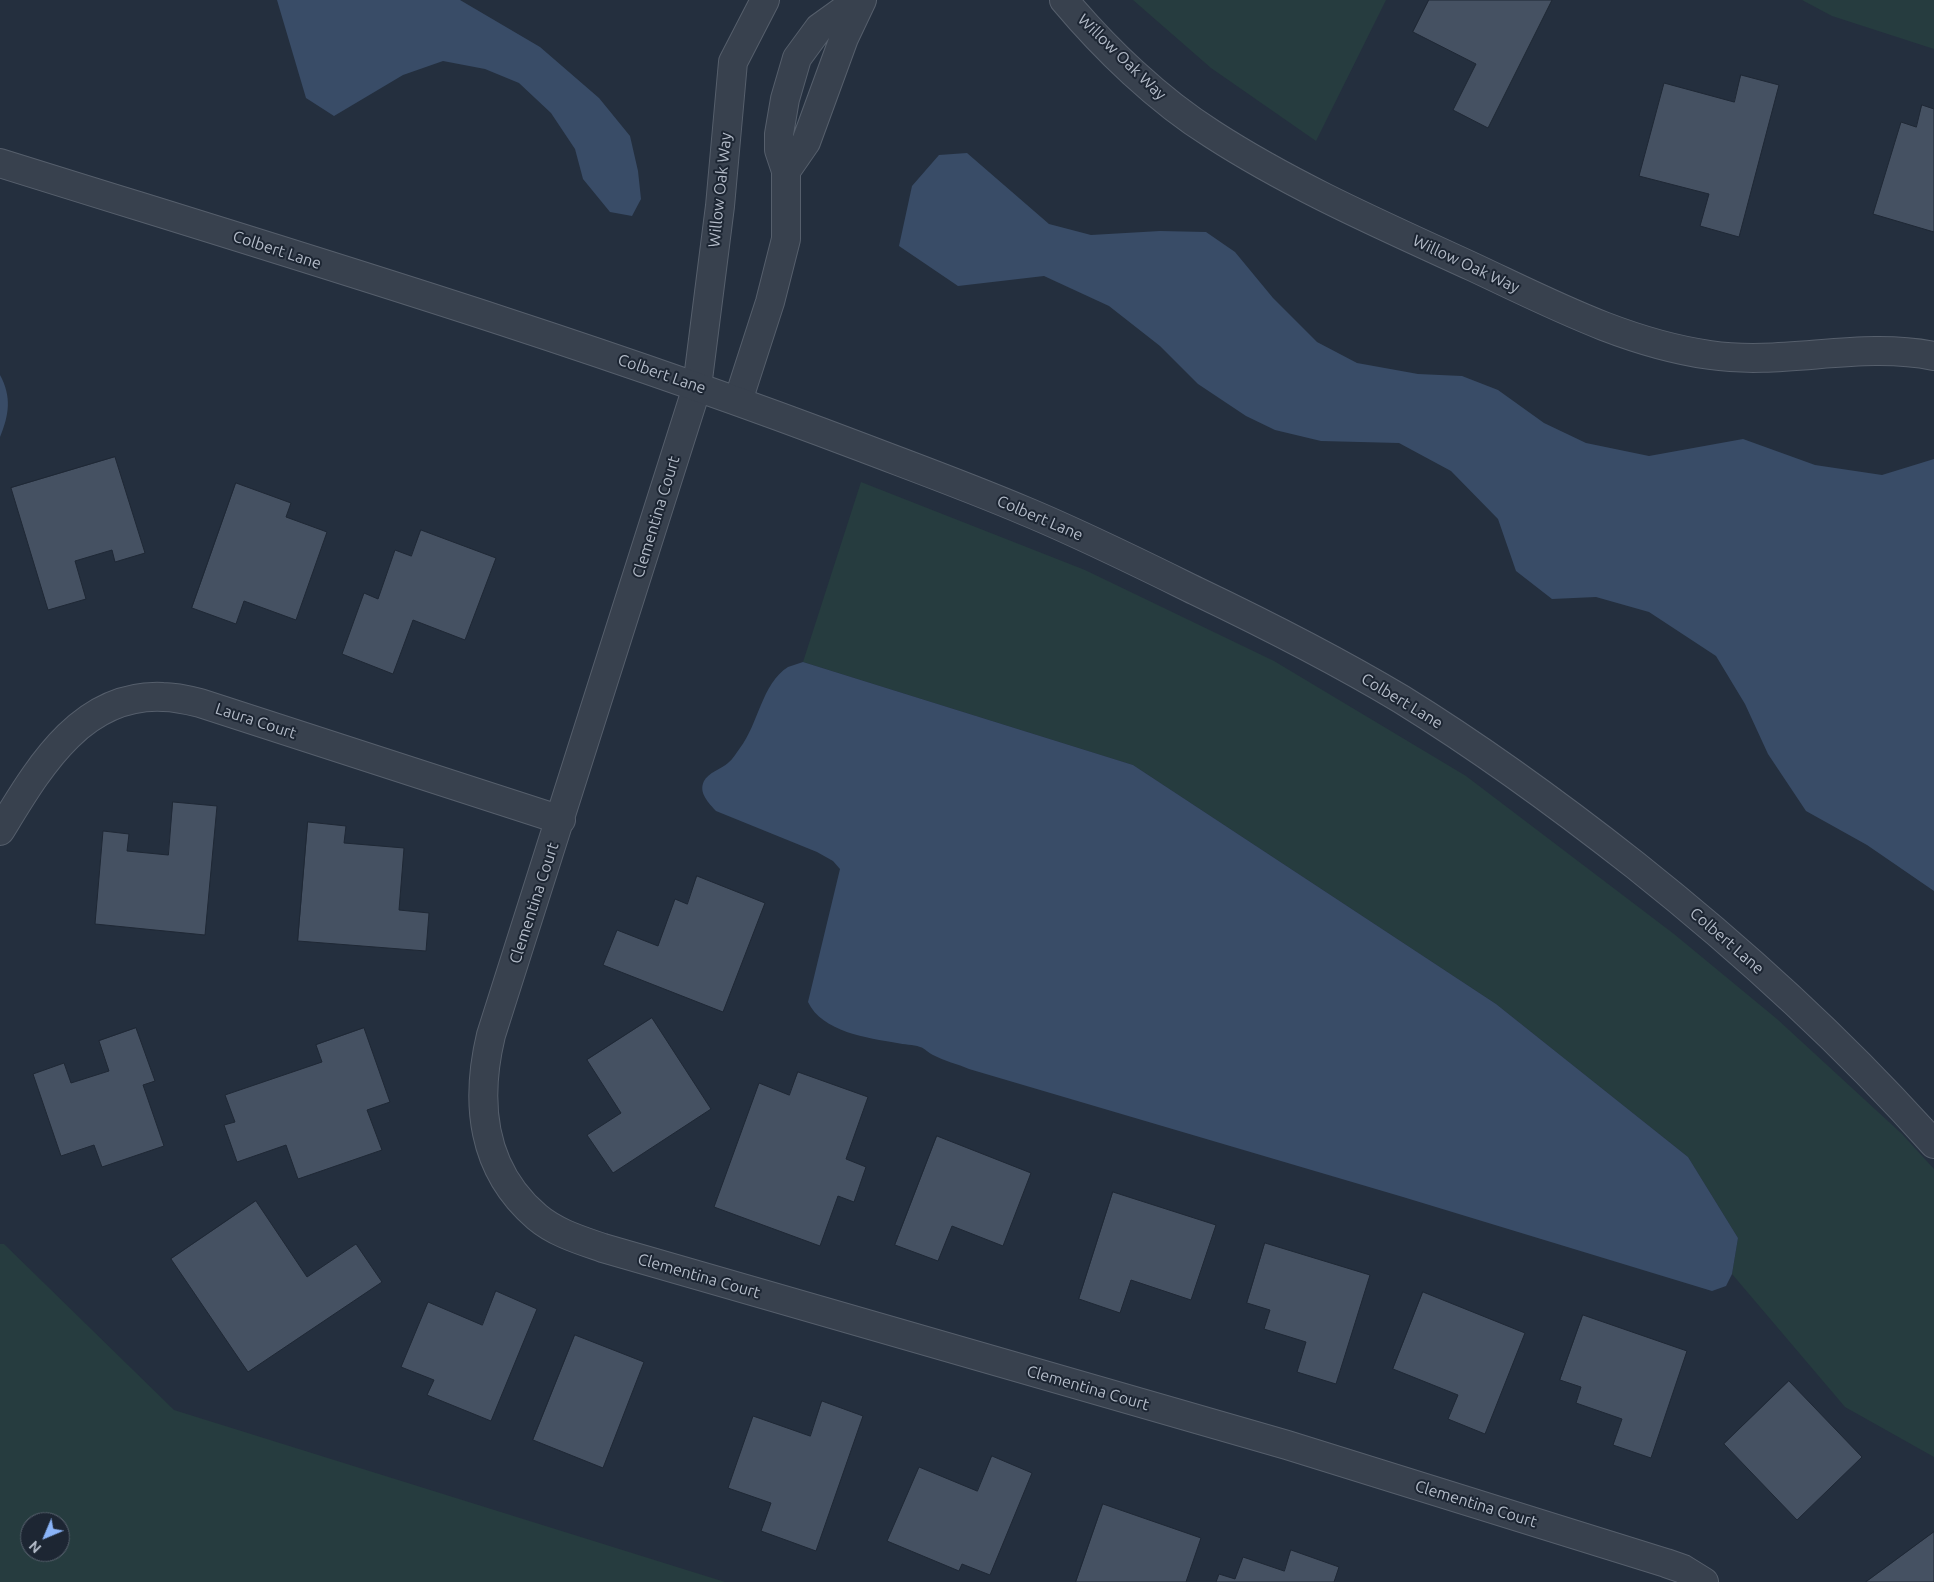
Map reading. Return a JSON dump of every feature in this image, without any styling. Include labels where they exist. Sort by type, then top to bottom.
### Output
[{"type":"street","name":"Willow Oak Way","points":[[697,387],[706,329],[720,206],[733,62],[765,0]]},
{"type":"street","points":[[786,171],[806,142],[860,0]]},
{"type":"street","points":[[738,401],[770,302],[786,239],[786,171],[779,150],[778,134],[785,99],[797,58],[819,28],[860,0]]},
{"type":"street","name":"Willow Oak Way","points":[[1064,0],[1118,57],[1162,97],[1210,133],[1261,164],[1316,194],[1576,315],[1624,335],[1670,348],[1711,356],[1746,359],[1886,351],[1916,352],[1934,356]]},
{"type":"street","name":"Colbert Lane","points":[[0,163],[600,353],[738,401],[948,480],[1099,543],[1281,632],[1396,696],[1440,724],[1498,763],[1611,846],[1689,908],[1752,962],[1863,1068],[1934,1144]]},
{"type":"street","name":"Clementina Court","points":[[697,387],[561,820],[491,1035],[486,1058],[482,1100],[488,1138],[497,1162],[509,1185],[522,1202],[538,1218],[578,1240],[1297,1448],[1666,1562],[1683,1569],[1704,1582]]},
{"type":"street","name":"Laura Court","points":[[0,831],[42,764],[53,750],[84,723],[100,712],[119,704],[139,698],[162,696],[200,703],[561,820]]},
{"type":"green space","points":[[1133,0],[1386,0],[1316,141],[1211,68]]},
{"type":"green space","points":[[1802,0],[1934,0],[1934,49],[1832,16]]},
{"type":"green space","points":[[861,482],[1085,570],[1274,661],[1466,776],[1674,934],[1777,1019],[1902,1134],[1934,1169],[1934,1457],[1845,1407],[1732,1274],[1738,1238],[1688,1157],[1496,1004],[1133,765],[803,662]]},
{"type":"green space","points":[[0,1244],[4,1244],[174,1410],[725,1582],[0,1582]]},
{"type":"water","points":[[277,0],[460,0],[540,47],[599,98],[630,136],[638,171],[641,199],[632,216],[610,212],[583,179],[575,149],[551,113],[519,83],[485,69],[443,61],[403,75],[334,116],[306,98]]},
{"type":"water","points":[[967,153],[1049,224],[1091,235],[1160,231],[1206,232],[1235,252],[1273,298],[1317,342],[1357,363],[1418,374],[1462,376],[1498,390],[1544,423],[1586,443],[1649,456],[1743,439],[1815,465],[1882,475],[1934,459],[1934,891],[1867,845],[1806,811],[1768,754],[1745,704],[1716,656],[1649,612],[1596,597],[1552,599],[1516,571],[1498,519],[1451,471],[1399,443],[1321,441],[1275,430],[1246,416],[1198,384],[1160,346],[1109,306],[1044,276],[958,286],[899,246],[912,186],[939,155]]},
{"type":"water","points":[[0,375],[8,398],[8,406],[0,437]]},
{"type":"water","points":[[803,662],[1133,765],[1496,1004],[1688,1157],[1738,1238],[1732,1274],[1726,1286],[1712,1291],[1403,1197],[969,1069],[937,1057],[917,1046],[860,1036],[835,1027],[824,1020],[808,1002],[840,869],[833,861],[817,852],[716,811],[705,798],[702,790],[706,778],[728,763],[746,739],[766,694],[779,674],[788,667]]},
{"type":"building","points":[[1429,0],[1552,0],[1488,128],[1453,110],[1476,64],[1413,32]]},
{"type":"building","points":[[1741,75],[1779,85],[1739,237],[1700,226],[1709,194],[1639,176],[1664,83],[1734,102]]},
{"type":"building","points":[[1922,105],[1934,109],[1934,232],[1873,214],[1901,122],[1916,127]]},
{"type":"building","points":[[115,457],[145,553],[115,562],[112,550],[75,561],[86,599],[48,610],[11,488]]},
{"type":"building","points":[[236,483],[291,503],[286,517],[327,532],[296,620],[244,601],[236,624],[192,608]]},
{"type":"building","points":[[421,530],[496,558],[465,640],[413,620],[393,674],[342,654],[364,593],[378,599],[395,550],[411,556]]},
{"type":"building","points":[[173,802],[217,806],[205,935],[95,924],[103,831],[129,834],[127,851],[168,855]]},
{"type":"building","points":[[308,822],[346,826],[344,843],[404,848],[399,910],[429,913],[426,951],[298,941]]},
{"type":"building","points":[[697,876],[765,903],[723,1012],[603,965],[617,930],[658,946],[675,899],[687,904]]},
{"type":"building","points":[[652,1018],[711,1109],[613,1173],[587,1135],[621,1113],[587,1060]]},
{"type":"building","points":[[136,1028],[155,1081],[143,1085],[164,1146],[102,1167],[94,1145],[61,1156],[33,1074],[64,1063],[71,1083],[109,1071],[99,1041]]},
{"type":"building","points":[[364,1028],[390,1102],[367,1110],[382,1150],[298,1179],[286,1145],[237,1162],[224,1125],[235,1122],[225,1095],[322,1062],[316,1045]]},
{"type":"building","points":[[798,1072],[868,1097],[846,1159],[866,1167],[854,1202],[838,1196],[820,1246],[714,1207],[759,1083],[789,1095]]},
{"type":"building","points":[[937,1136],[1031,1173],[1003,1246],[952,1226],[938,1261],[895,1245]]},
{"type":"building","points":[[1113,1192],[1216,1225],[1191,1300],[1131,1280],[1120,1313],[1079,1299]]},
{"type":"building","points":[[256,1201],[307,1277],[356,1244],[382,1282],[248,1372],[171,1259]]},
{"type":"building","points":[[1265,1243],[1370,1275],[1336,1384],[1297,1372],[1306,1342],[1264,1329],[1270,1310],[1247,1303]]},
{"type":"building","points":[[496,1291],[537,1309],[491,1421],[427,1395],[434,1380],[401,1367],[428,1302],[482,1325]]},
{"type":"building","points":[[1423,1292],[1525,1333],[1485,1434],[1448,1419],[1458,1395],[1393,1369]]},
{"type":"building","points":[[1583,1315],[1687,1351],[1651,1458],[1613,1445],[1622,1419],[1576,1403],[1581,1387],[1560,1380]]},
{"type":"building","points":[[575,1335],[644,1362],[603,1468],[533,1440]]},
{"type":"building","points":[[1789,1381],[1862,1457],[1797,1520],[1724,1444]]},
{"type":"building","points":[[822,1401],[863,1416],[816,1551],[761,1531],[771,1503],[728,1488],[753,1416],[810,1436]]},
{"type":"building","points":[[992,1456],[1032,1473],[990,1575],[962,1564],[959,1571],[887,1541],[919,1467],[977,1491]]},
{"type":"building","points":[[1103,1504],[1201,1538],[1186,1582],[1076,1582]]},
{"type":"building","points":[[1934,1532],[1934,1582],[1866,1582]]},
{"type":"building","points":[[1291,1550],[1339,1567],[1334,1582],[1216,1582],[1219,1574],[1235,1579],[1243,1557],[1284,1571]]}]
